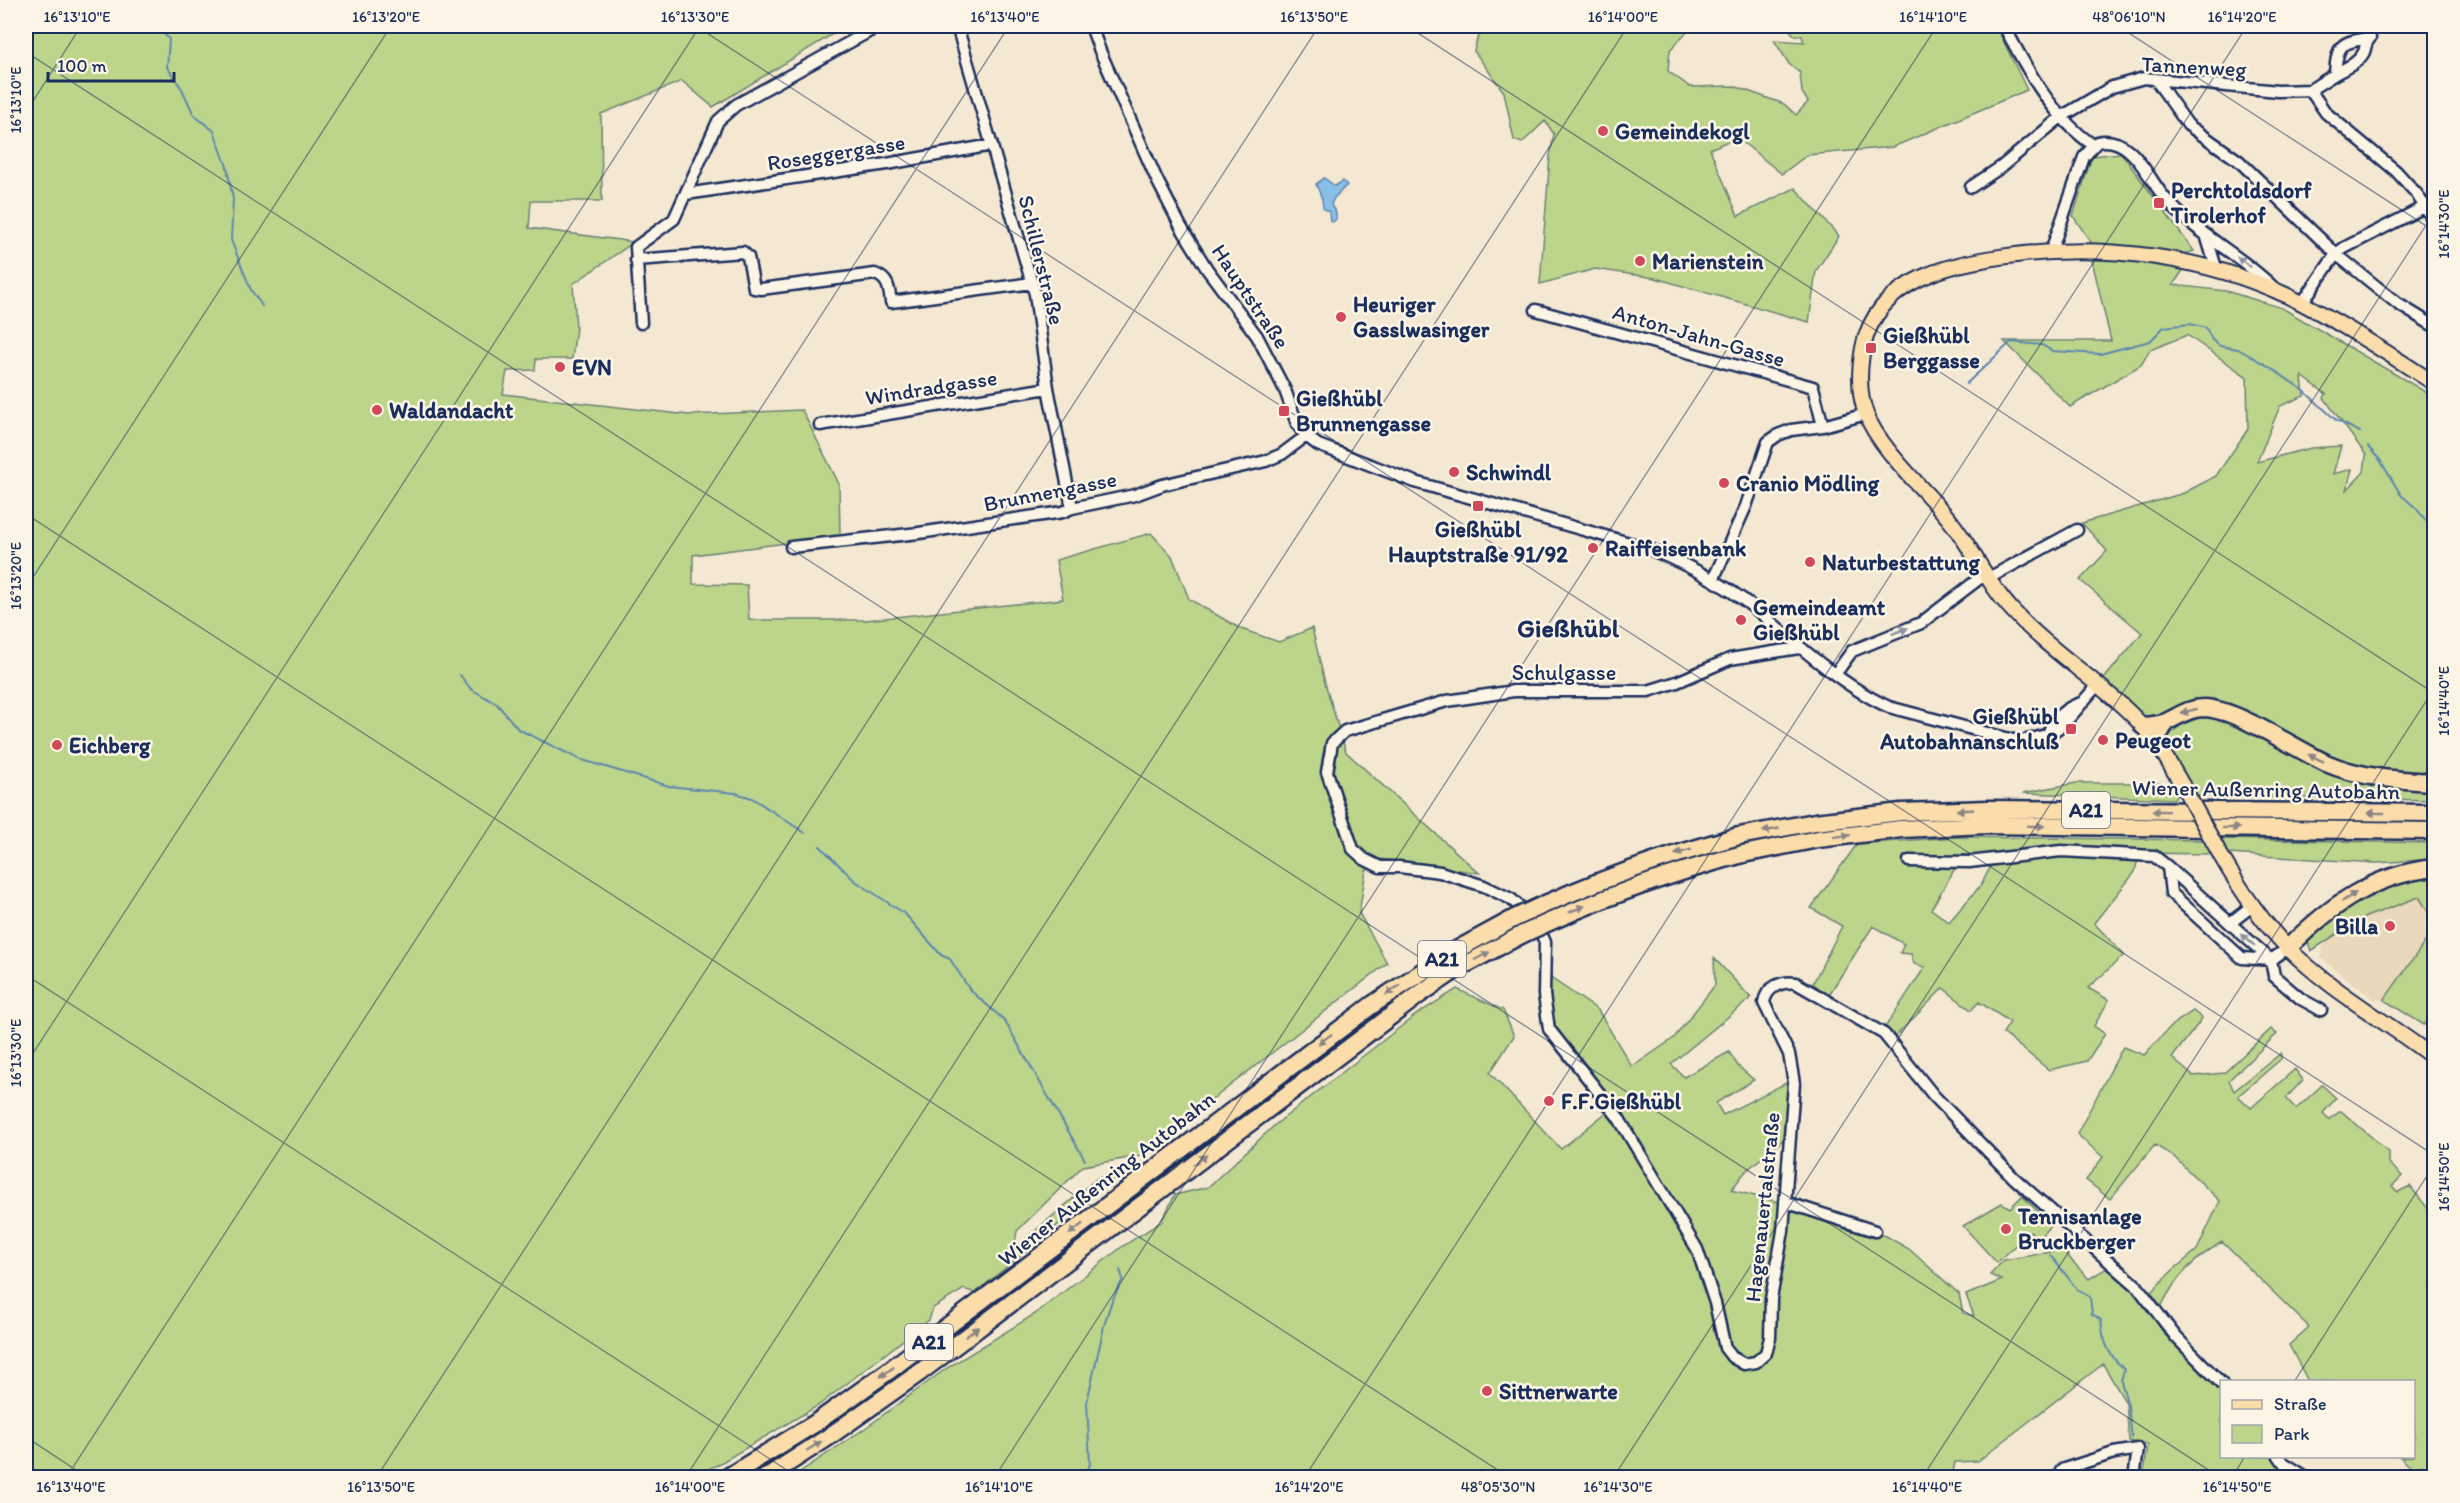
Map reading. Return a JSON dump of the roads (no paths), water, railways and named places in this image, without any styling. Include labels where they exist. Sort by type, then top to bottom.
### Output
[{"type":"highway","points":[[2143,726],[2166,722],[2194,709],[2215,709],[2237,717],[2344,770],[2377,777],[2434,782]]},
{"type":"highway","points":[[2156,742],[2166,722]]},
{"type":"highway","name":"Wiener Außenring Autobahn","points":[[726,1478],[814,1424],[944,1330],[1372,1005],[1449,954],[1569,892],[1626,870],[1739,836],[1815,822],[1901,812],[1988,809],[2434,813]]},
{"type":"highway","name":"Wiener Außenring Autobahn","points":[[765,1478],[827,1438],[919,1373],[1420,994],[1457,969],[1523,934],[1632,887],[1687,868],[1743,854],[1818,838],[1901,829],[1985,825],[2434,831]]},
{"type":"highway","points":[[2288,948],[2327,913],[2360,890],[2387,878],[2434,868]]},
{"type":"main road","points":[[2434,383],[2302,303],[2277,291],[2178,261],[2116,252],[2051,251],[2014,255],[1938,270],[1902,288],[1887,300],[1866,333],[1859,372],[1866,414],[1883,442],[1950,520],[1986,577],[2012,611],[2098,685],[2143,726],[2156,742],[2252,906],[2288,948],[2313,970],[2434,1058]]},
{"type":"street","points":[[641,323],[636,247],[674,219],[718,121],[735,105],[879,26]]},
{"type":"street","name":"Schillerstraße","points":[[957,26],[1032,283],[1048,388],[1072,508]]},
{"type":"street","name":"Hauptstraße","points":[[1091,26],[1157,180],[1207,269],[1257,336],[1285,390],[1296,424],[1306,436]]},
{"type":"street","points":[[2004,26],[2030,74],[2061,117],[2093,145]]},
{"type":"street","points":[[2335,74],[2310,90],[2326,113],[2396,171],[2429,205],[2434,221]]},
{"type":"street","name":"Tannenweg","points":[[1971,187],[2001,167],[2061,117],[2112,87],[2144,78],[2278,91],[2310,90]]},
{"type":"street","points":[[2156,80],[2188,125],[2239,161],[2336,254],[2398,304],[2434,326]]},
{"type":"street","points":[[2051,251],[2084,157],[2093,145],[2106,140],[2123,144],[2165,198],[2207,238],[2251,267],[2277,291]]},
{"type":"street","name":"Roseggergasse","points":[[686,194],[887,164],[992,145]]},
{"type":"street","points":[[2302,303],[2336,254],[2429,205]]},
{"type":"street","points":[[2207,238],[2217,271]]},
{"type":"street","points":[[636,260],[742,252],[748,257],[754,288],[875,274],[887,282],[891,302],[1032,283]]},
{"type":"street","name":"Anton-Jahn-Gasse","points":[[1536,310],[1813,387],[1823,426]]},
{"type":"street","name":"Windradgasse","points":[[820,425],[1048,388]]},
{"type":"street","points":[[1713,580],[1746,506],[1768,442],[1791,430],[1823,426],[1866,414]]},
{"type":"street","points":[[1306,436],[1318,445],[1334,452],[1415,482],[1671,558],[1713,580],[1770,621],[1799,648],[1872,700],[1889,707],[2017,741],[2036,739],[2048,734],[2051,726],[2063,712],[2080,703],[2098,685]]},
{"type":"street","name":"Brunnengasse","points":[[791,548],[919,533],[1062,512],[1135,495],[1162,484],[1266,460],[1282,454],[1306,436]]},
{"type":"street","points":[[1836,673],[1852,651],[1921,623],[1986,577],[2077,530]]},
{"type":"street","name":"Schulgasse","points":[[1380,867],[1364,859],[1353,849],[1327,772],[1332,743],[1345,732],[1446,701],[1514,691],[1648,691],[1677,682],[1730,659],[1799,648]]},
{"type":"street","points":[[1909,861],[1969,862],[2061,851],[2154,856],[2271,960],[2274,976],[2301,999],[2321,1010]]},
{"type":"street","name":"Hagenauertalstraße","points":[[1380,867],[1440,872],[1462,879],[1511,898],[1525,908],[1535,920],[1545,942],[1544,995],[1549,1029],[1618,1117],[1697,1249],[1715,1303],[1725,1348],[1732,1357],[1744,1364],[1756,1362],[1766,1353],[1770,1338],[1771,1299],[1782,1244],[1794,1083],[1789,1054],[1764,1004],[1765,996],[1785,981],[1796,983],[1884,1034],[1926,1087],[2014,1178],[2137,1286],[2176,1337],[2220,1382]]},
{"type":"street","points":[[2168,867],[2171,893],[2242,958],[2271,960],[2288,948]]},
{"type":"street","points":[[2232,926],[2234,920],[2252,906]]},
{"type":"street","points":[[1785,1203],[1875,1231]]},
{"type":"street","points":[[2061,1470],[2114,1453],[2138,1449],[2134,1478]]},
{"type":"street","points":[[2280,1458],[2284,1463],[2308,1478]]},
{"type":"water","points":[[1324,178],[1335,186],[1343,181],[1347,185],[1334,198],[1331,205],[1336,213],[1336,219],[1333,222],[1330,221],[1329,212],[1323,208],[1316,184]]},
{"type":"waterway","points":[[156,26],[169,39],[167,67],[182,89],[194,115],[214,131],[227,167],[233,199],[231,240],[251,290],[262,306]]},
{"type":"waterway","points":[[1966,384],[2011,342],[2042,345],[2052,351],[2100,354],[2150,341],[2164,327],[2190,324],[2206,328],[2212,340],[2220,346],[2238,349],[2268,366],[2303,390],[2336,420],[2360,432]]},
{"type":"waterway","points":[[2368,447],[2380,460],[2401,495],[2416,508],[2434,531]]},
{"type":"waterway","points":[[460,675],[471,689],[497,704],[518,729],[579,759],[669,786],[735,793],[752,798],[805,833]]},
{"type":"waterway","points":[[820,846],[854,880],[905,914],[941,955],[950,959],[970,990],[1004,1020],[1085,1160]]},
{"type":"waterway","points":[[2050,1255],[2078,1290],[2090,1297],[2092,1314],[2101,1320],[2107,1347],[2124,1370],[2121,1381],[2128,1406],[2132,1438]]},
{"type":"waterway","points":[[1085,1478],[1090,1464],[1087,1402],[1105,1322],[1111,1303],[1123,1279],[1120,1270]]},
{"type":"place","name":"Gemeindekogl","points":[[1603,131]]},
{"type":"place","name":"Perchtoldsdorf Tirolerhof","points":[[2159,203]]},
{"type":"place","name":"Marienstein","points":[[1640,261]]},
{"type":"place","name":"Heuriger Gasslwasinger","points":[[1341,317]]},
{"type":"place","name":"Gießhübl Berggasse","points":[[1871,348]]},
{"type":"place","name":"EVN","points":[[560,367]]},
{"type":"place","name":"Waldandacht","points":[[377,410]]},
{"type":"place","name":"Gießhübl Brunnengasse","points":[[1284,411]]},
{"type":"place","name":"Schwindl","points":[[1454,472]]},
{"type":"place","name":"Cranio Mödling","points":[[1724,483]]},
{"type":"place","name":"Gießhübl Hauptstraße 91/92","points":[[1478,506]]},
{"type":"place","name":"Raiffeisenbank","points":[[1593,548]]},
{"type":"place","name":"Naturbestattung","points":[[1810,562]]},
{"type":"place","name":"Gemeindeamt Gießhübl","points":[[1741,620]]},
{"type":"place","name":"Gießhübl Autobahnanschluß","points":[[2071,729]]},
{"type":"place","name":"Peugeot","points":[[2103,740]]},
{"type":"place","name":"Eichberg","points":[[57,745]]},
{"type":"place","name":"Billa","points":[[2390,926]]},
{"type":"place","name":"F.F.Gießhübl","points":[[1549,1101]]},
{"type":"place","name":"Tennisanlage Bruckberger","points":[[2006,1229]]},
{"type":"place","name":"Sittnerwarte","points":[[1487,1391]]},
{"type":"district","name":"Gießhübl","points":[[1568,628]]}]
